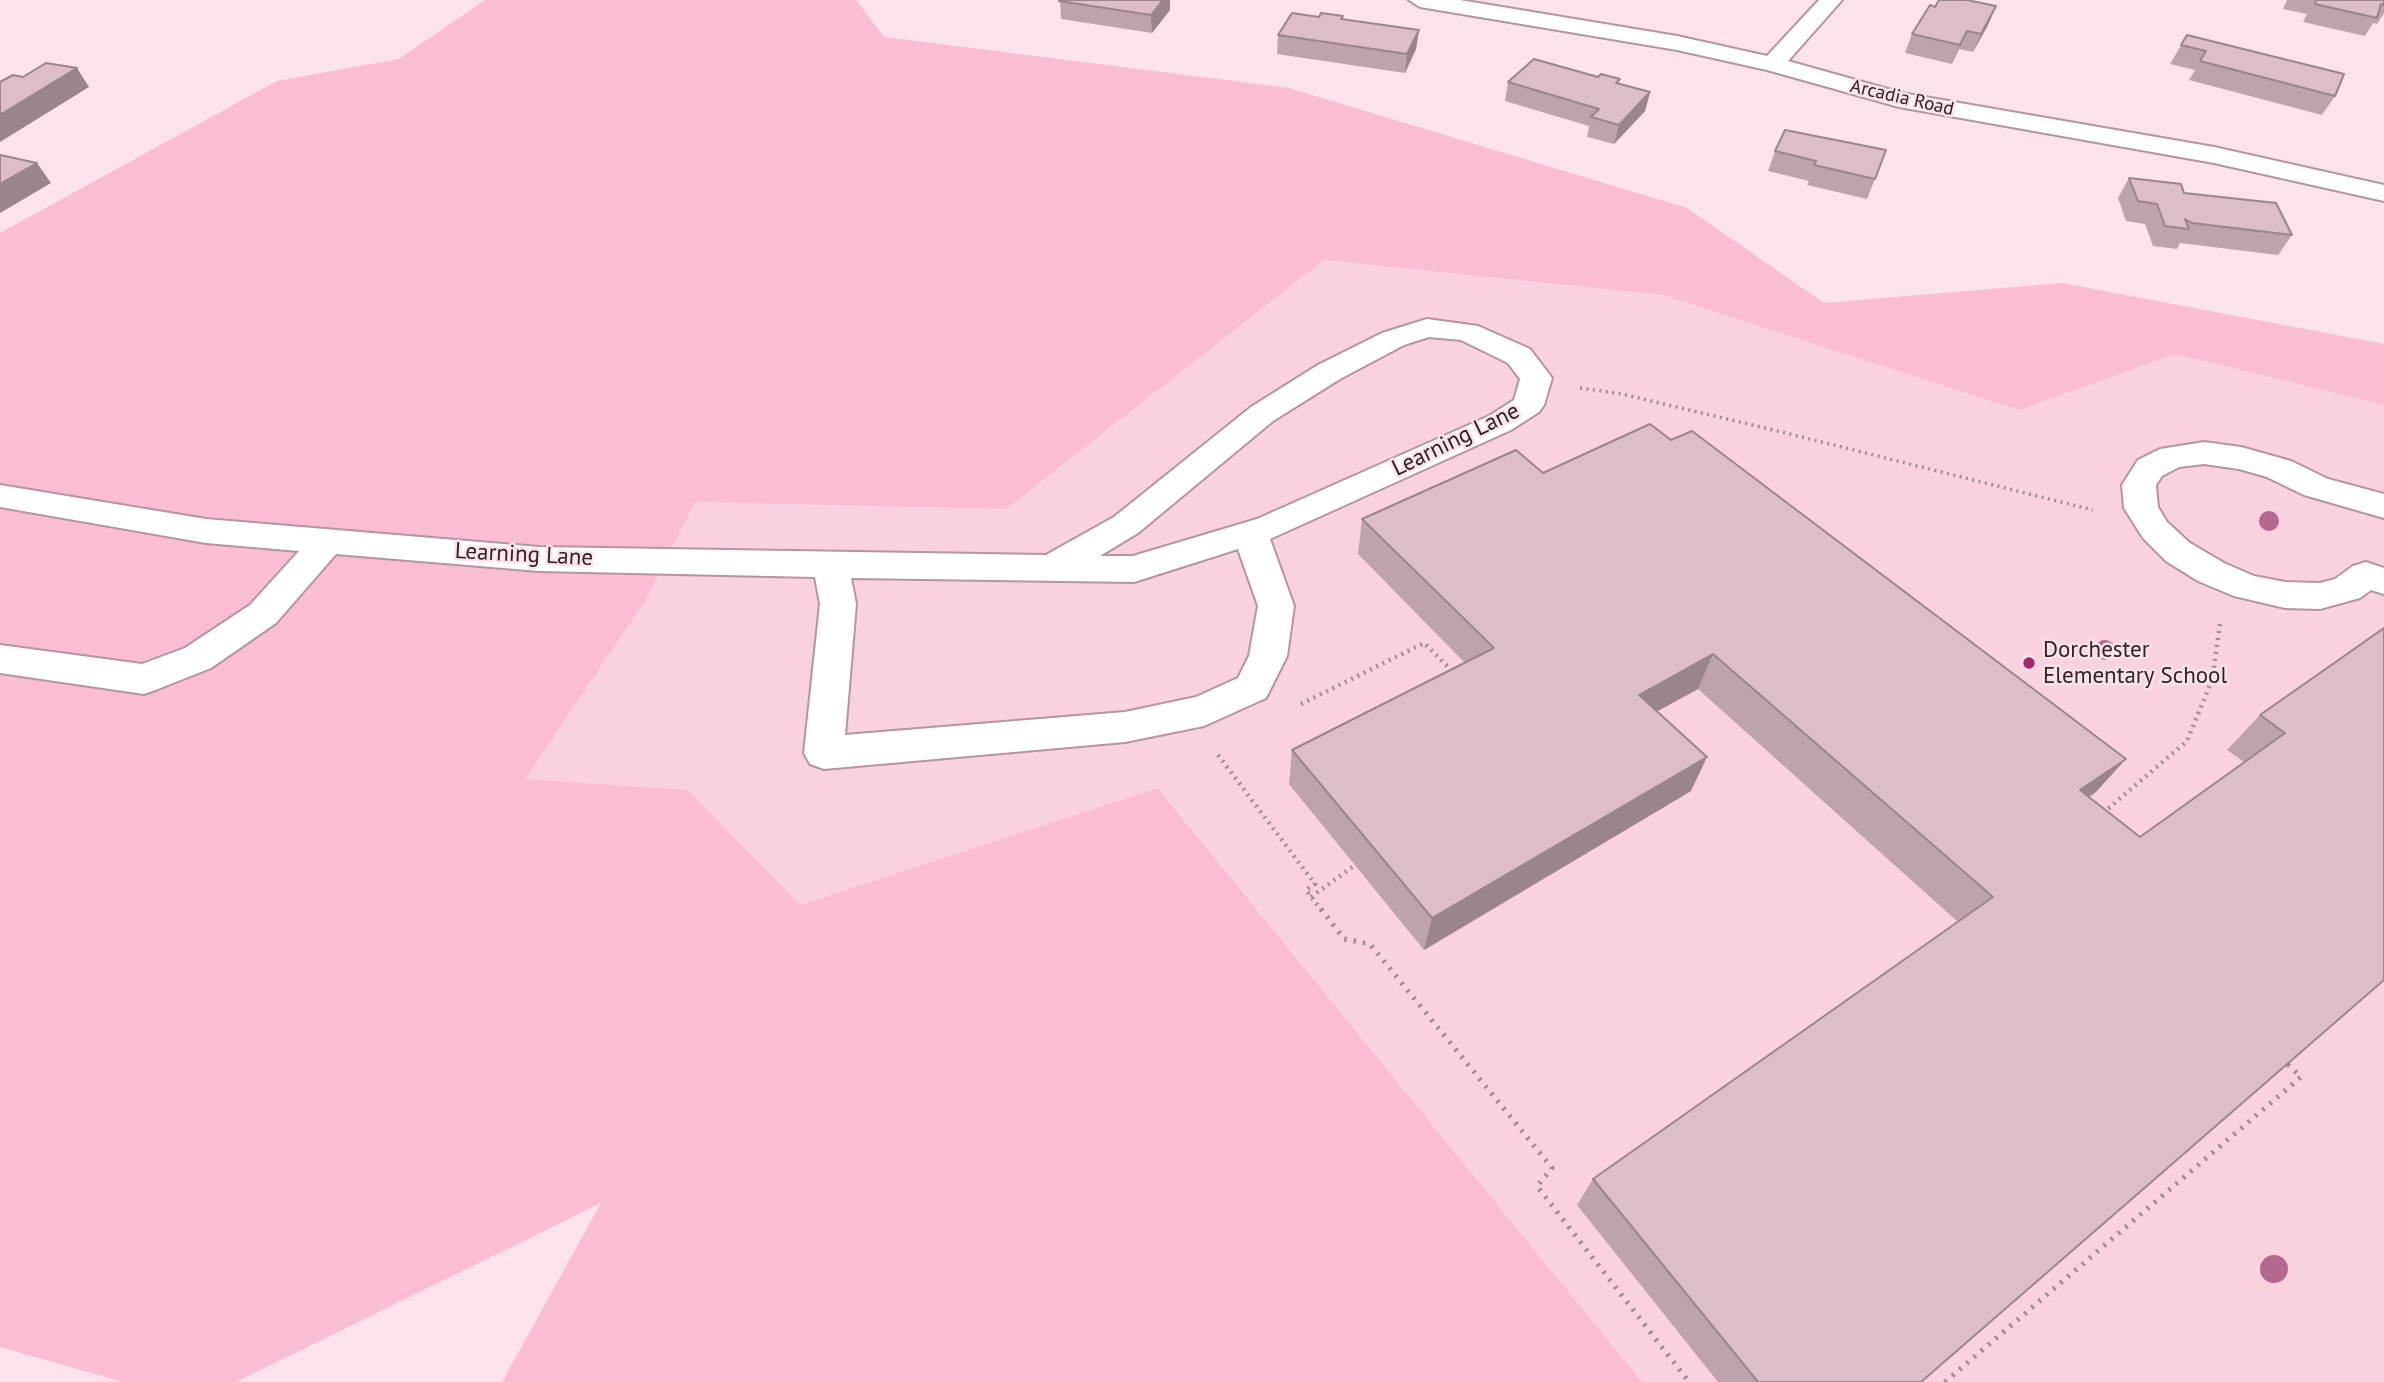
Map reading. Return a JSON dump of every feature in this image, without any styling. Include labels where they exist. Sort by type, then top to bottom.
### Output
[{"type":"street","name":"Arcadia Road","points":[[1420,0],[1677,43],[1772,64],[1899,100],[2201,152],[2384,193]]},
{"type":"street","points":[[1772,64],[1831,0]]},
{"type":"street","name":"Learning Lane","points":[[0,496],[206,531],[539,559],[831,565],[1052,568],[1134,569],[1250,534],[1500,423],[1528,405],[1536,377],[1519,356],[1467,331],[1427,328],[1393,339],[1329,372],[1262,414],[1126,525],[1052,568]]},
{"type":"street","points":[[2384,506],[2315,487],[2279,469],[2241,457],[2204,453],[2172,457],[2150,468],[2139,485],[2141,508],[2155,530],[2178,552],[2227,578],[2285,595],[2320,596],[2347,589],[2366,575],[2384,580]]},
{"type":"street","points":[[831,565],[838,604],[824,753],[1125,727],[1203,711],[1252,688],[1268,656],[1276,606],[1250,534]]},
{"type":"street","points":[[0,659],[144,679],[198,658],[263,614],[328,541]]},
{"type":"path","points":[[1534,382],[1622,394],[2087,509],[2147,517]]},
{"type":"path","points":[[2092,822],[2187,741],[2212,680],[2227,578]]},
{"type":"path","points":[[1296,707],[1424,643],[1461,681]]},
{"type":"path","points":[[1181,716],[1213,749],[1315,884],[1306,890],[1344,939],[1370,944],[1552,1168],[1537,1186],[1689,1382]]},
{"type":"path","points":[[1311,897],[1355,865]]},
{"type":"path","points":[[1945,1382],[2301,1077],[2284,1060]]},
{"type":"shaded area","points":[[485,0],[856,0],[884,37],[1289,88],[1687,208],[1824,303],[2062,283],[2384,344],[2384,405],[2175,354],[2019,410],[1663,295],[1324,260],[1006,509],[695,502],[645,601],[525,779],[688,790],[800,905],[1158,788],[1642,1382],[502,1382],[601,1203],[236,1382],[123,1382],[0,1347],[0,233],[277,81],[399,59]]},
{"type":"shaded area","points":[[1324,260],[1663,295],[2019,409],[2175,354],[2384,405],[2384,1382],[1642,1382],[1159,788],[800,905],[688,790],[524,779],[645,601],[695,502],[1006,509]]},
{"type":"building","points":[[1060,0],[1163,0],[1151,15]]},
{"type":"building","points":[[1939,0],[1967,0],[1996,6],[1981,34],[1967,31],[1960,45],[1912,34],[1930,5],[1935,7]]},
{"type":"building","points":[[2316,0],[2384,0],[2384,5],[2381,4],[2377,18],[2315,4]]},
{"type":"building","points":[[1292,13],[1319,17],[1321,13],[1343,16],[1341,19],[1419,30],[1407,54],[1278,35]]},
{"type":"building","points":[[2187,35],[2344,74],[2335,96],[2200,61],[2206,51],[2181,45]]},
{"type":"building","points":[[1534,59],[1598,77],[1601,74],[1620,79],[1616,83],[1650,92],[1619,125],[1591,117],[1599,109],[1508,82]]},
{"type":"building","points":[[46,63],[77,68],[0,115],[0,82],[13,75],[23,77]]},
{"type":"building","points":[[1785,130],[1886,150],[1875,179],[1814,165],[1816,161],[1775,151]]},
{"type":"building","points":[[0,155],[37,163],[0,184]]},
{"type":"building","points":[[2129,178],[2181,184],[2184,193],[2276,203],[2292,235],[2192,223],[2185,219],[2189,229],[2165,226],[2157,204],[2138,201]]},
{"type":"building","points":[[1650,424],[1671,440],[1692,431],[2126,759],[2080,790],[2140,837],[2285,733],[2260,715],[2384,628],[2384,980],[1921,1382],[1758,1382],[1593,1179],[1993,897],[1713,654],[1639,695],[1707,757],[1432,918],[1292,750],[1494,648],[1362,519],[1516,450],[1543,473]]},
{"type":"place","name":"Dorchester Elementary School","points":[[2029,663]]}]
